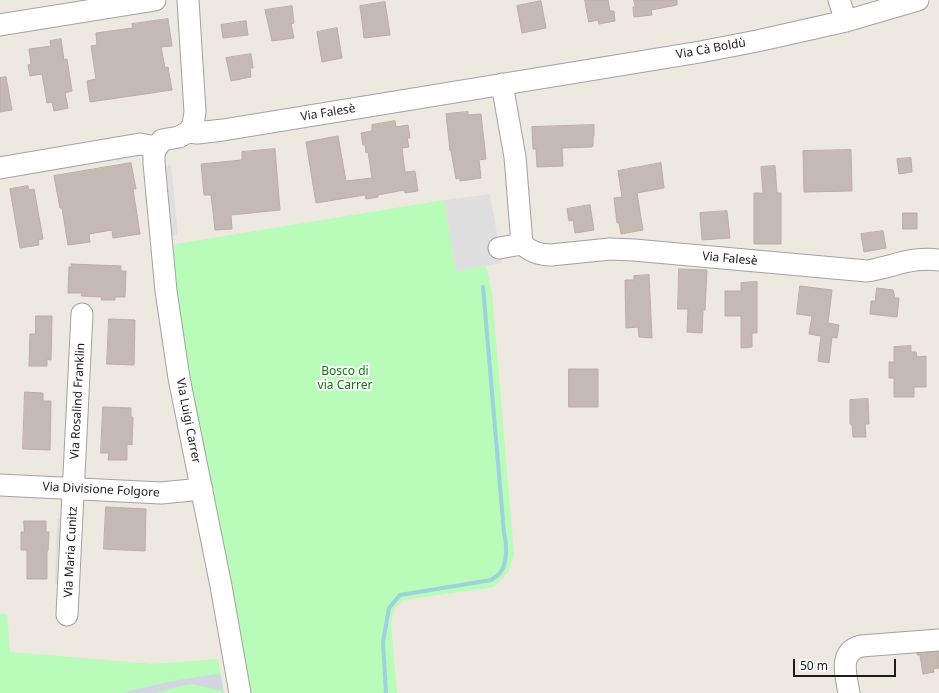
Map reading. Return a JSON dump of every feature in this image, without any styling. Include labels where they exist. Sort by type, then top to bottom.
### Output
[{"type":"street","points":[[0,25],[156,0]]},
{"type":"street","points":[[188,0],[195,112],[193,125],[188,132]]},
{"type":"street","points":[[839,0],[846,21]]},
{"type":"street","name":"Via Cà Boldù","points":[[502,84],[700,52],[757,41],[846,21],[918,0]]},
{"type":"street","points":[[499,248],[522,244],[515,157],[502,84]]},
{"type":"street","name":"Via Falesè","points":[[0,168],[140,144],[157,146],[162,140],[179,137],[188,132],[197,133],[223,130],[502,84]]},
{"type":"street","name":"Via Luigi Carrer","points":[[157,146],[154,152],[154,163],[166,291],[180,378],[240,693]]},
{"type":"street","name":"Via Falesè","points":[[522,244],[530,250],[543,255],[610,249],[634,250],[867,271],[882,269],[913,260],[939,260]]},
{"type":"street","name":"Via Rosalind Franklin","points":[[74,489],[82,314]]},
{"type":"street","name":"Via Divisione Folgore","points":[[0,485],[161,493],[202,489]]},
{"type":"street","name":"Via Maria Cunitz","points":[[67,615],[74,489]]},
{"type":"street","points":[[849,693],[845,659],[849,652],[854,648],[861,646],[939,640]]},
{"type":"green space","name":"Bosco di via Carrer","points":[[444,200],[456,271],[486,266],[492,293],[514,555],[508,572],[494,587],[404,600],[394,609],[391,624],[397,693],[249,693],[178,322],[171,245]]},
{"type":"green space","points":[[0,614],[7,614],[10,652],[152,664],[218,659],[224,693],[0,693]]},
{"type":"shaded area","points":[[171,165],[178,235],[170,236],[163,166]]},
{"type":"shaded area","points":[[490,194],[502,263],[456,271],[444,200]]},
{"type":"shaded area","points":[[57,519],[73,519],[69,585],[55,584]]},
{"type":"shaded area","points":[[215,674],[221,676],[223,691],[192,684],[155,693],[121,693],[167,682]]},
{"type":"building","points":[[585,0],[608,0],[610,11],[614,11],[615,21],[599,24],[598,20],[589,22]]},
{"type":"building","points":[[634,0],[677,0],[677,5],[651,10],[652,15],[634,17]]},
{"type":"building","points":[[541,1],[546,28],[522,33],[517,6]]},
{"type":"building","points":[[385,2],[390,35],[364,38],[360,6]]},
{"type":"building","points":[[292,6],[294,23],[291,24],[294,38],[272,41],[265,10]]},
{"type":"building","points":[[168,19],[172,46],[161,47],[165,68],[168,67],[172,90],[90,102],[87,81],[96,79],[91,46],[97,45],[96,33],[133,28],[132,24]]},
{"type":"building","points":[[246,21],[248,35],[223,38],[221,25]]},
{"type":"building","points":[[337,28],[342,58],[322,62],[317,32]]},
{"type":"building","points":[[61,39],[64,60],[67,59],[72,91],[65,93],[68,108],[54,111],[52,102],[47,103],[42,74],[30,76],[28,65],[31,64],[29,49],[51,46],[50,41]]},
{"type":"building","points":[[251,54],[253,68],[250,68],[251,77],[231,81],[226,58]]},
{"type":"building","points":[[6,77],[12,110],[0,112],[0,78]]},
{"type":"building","points":[[468,112],[468,115],[481,114],[486,159],[479,160],[481,178],[460,181],[460,178],[456,179],[450,151],[446,114]]},
{"type":"building","points":[[395,121],[396,127],[408,125],[410,138],[407,138],[409,147],[402,148],[405,172],[415,171],[418,191],[405,193],[404,190],[366,199],[365,195],[316,203],[306,142],[338,136],[346,181],[372,178],[368,152],[366,153],[365,145],[363,145],[361,133],[372,131],[372,125]]},
{"type":"building","points":[[594,125],[592,147],[562,148],[563,166],[537,167],[536,149],[533,149],[532,127]]},
{"type":"building","points":[[275,149],[280,210],[231,215],[232,229],[215,230],[211,195],[204,195],[201,164],[242,160],[242,152]]},
{"type":"building","points":[[851,150],[852,191],[804,192],[803,151]]},
{"type":"building","points":[[911,158],[912,172],[899,174],[897,159]]},
{"type":"building","points":[[131,163],[136,189],[133,189],[140,234],[113,238],[112,230],[89,234],[90,242],[68,245],[62,208],[60,208],[54,176]]},
{"type":"building","points":[[661,163],[664,188],[637,193],[643,230],[621,234],[619,223],[617,223],[614,198],[622,197],[618,171]]},
{"type":"building","points":[[775,166],[777,193],[781,193],[781,244],[754,244],[754,193],[763,193],[761,167]]},
{"type":"building","points":[[28,186],[29,190],[34,189],[43,239],[38,240],[39,245],[20,248],[10,189]]},
{"type":"building","points":[[590,205],[594,230],[575,233],[573,220],[569,221],[567,209]]},
{"type":"building","points":[[727,211],[730,238],[702,240],[700,213]]},
{"type":"building","points":[[903,213],[917,213],[917,229],[903,229]]},
{"type":"building","points":[[883,231],[886,248],[864,252],[861,234]]},
{"type":"building","points":[[71,264],[121,266],[121,271],[126,271],[125,297],[115,297],[115,300],[101,300],[102,297],[81,296],[82,293],[68,293],[69,267],[72,267]]},
{"type":"building","points":[[679,269],[707,270],[702,333],[687,332],[688,309],[678,309]]},
{"type":"building","points":[[649,275],[652,338],[639,337],[638,327],[626,328],[625,280],[634,280],[634,276]]},
{"type":"building","points":[[757,282],[757,333],[752,333],[752,347],[741,348],[741,316],[725,316],[725,291],[741,291],[741,283]]},
{"type":"building","points":[[800,286],[832,290],[828,323],[839,325],[837,338],[832,337],[829,363],[818,361],[821,336],[809,334],[812,316],[797,314]]},
{"type":"building","points":[[877,288],[893,290],[895,298],[899,298],[897,317],[870,314],[871,301],[875,301]]},
{"type":"building","points":[[36,316],[52,316],[51,360],[47,359],[47,366],[29,366],[30,334],[35,334]]},
{"type":"building","points":[[109,319],[135,320],[134,365],[107,364]]},
{"type":"building","points":[[911,346],[911,352],[916,352],[917,357],[926,356],[926,387],[914,387],[914,397],[894,397],[894,378],[889,378],[889,362],[894,362],[894,347]]},
{"type":"building","points":[[569,369],[598,369],[598,407],[569,407]]},
{"type":"building","points":[[25,392],[43,393],[43,401],[51,401],[50,450],[23,449]]},
{"type":"building","points":[[868,399],[869,424],[865,424],[866,437],[853,437],[852,424],[850,424],[850,400]]},
{"type":"building","points":[[103,407],[131,408],[131,417],[133,417],[132,445],[127,444],[127,460],[108,460],[109,453],[101,453]]},
{"type":"building","points":[[106,507],[146,509],[145,551],[104,549]]},
{"type":"building","points":[[24,521],[46,521],[46,532],[49,532],[47,579],[27,579],[27,550],[21,550],[21,532],[24,532]]},
{"type":"building","points":[[939,652],[939,668],[933,669],[934,672],[923,674],[920,655],[917,654]]},
{"type":"waterway","points":[[386,693],[383,642],[389,608],[400,595],[491,580],[499,574],[504,565],[506,543],[483,287]]}]
